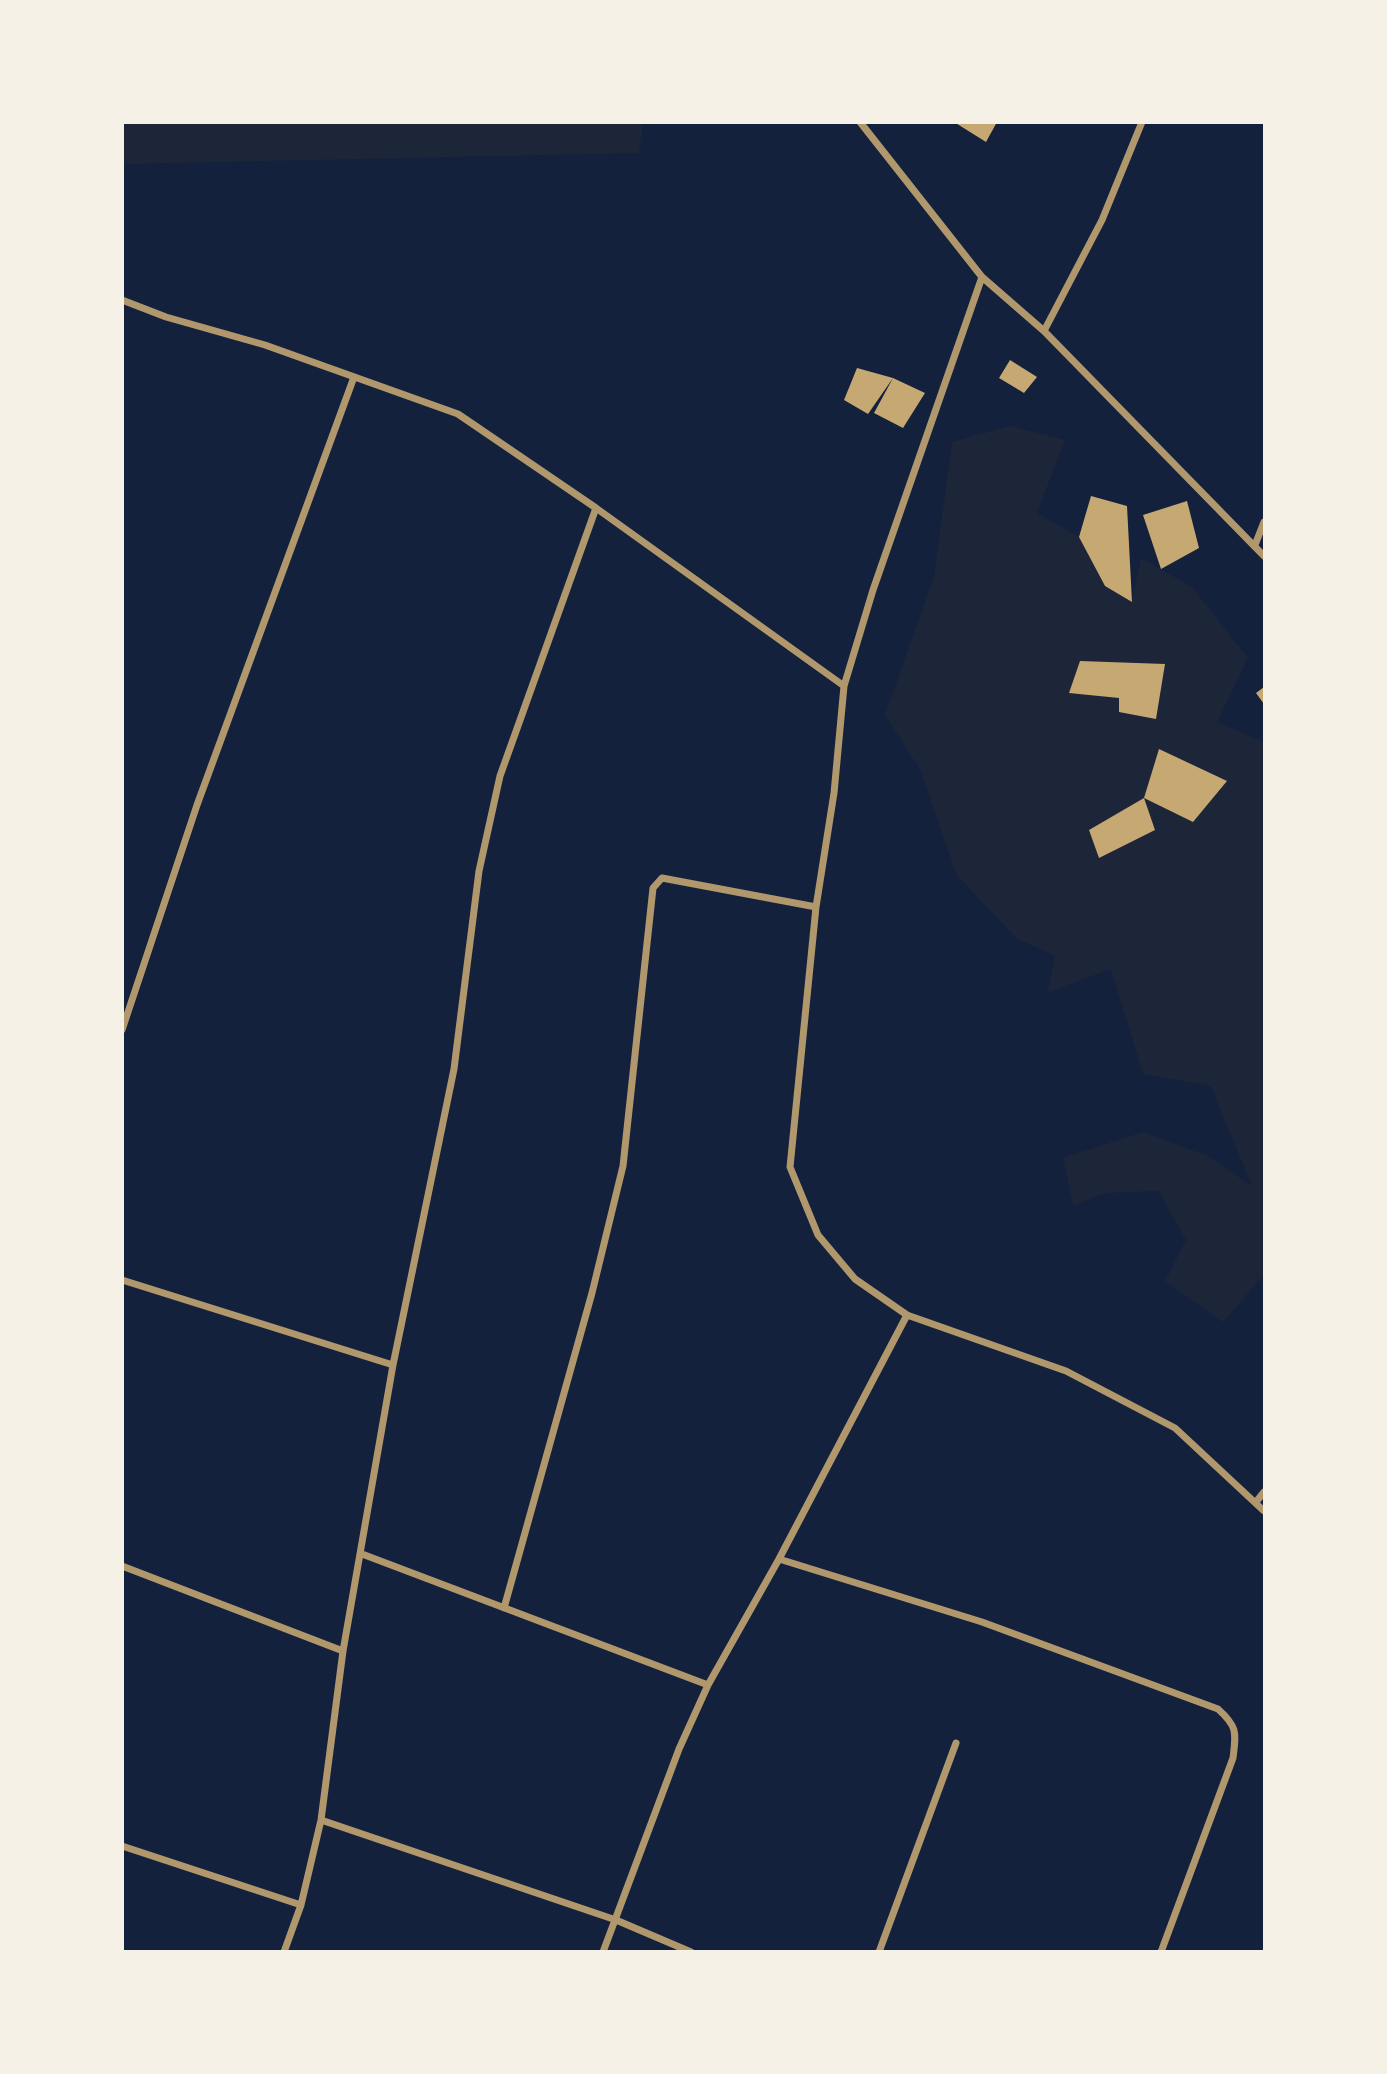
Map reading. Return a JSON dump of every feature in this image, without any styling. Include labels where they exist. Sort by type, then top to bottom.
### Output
[{"type":"street","points":[[860,122],[982,277],[1044,331],[1265,556]]},
{"type":"street","points":[[1044,331],[1102,220],[1142,122]]},
{"type":"street","points":[[982,277],[873,590],[844,686],[834,793],[816,907],[790,1167],[818,1235],[855,1279],[907,1315],[1066,1371],[1175,1428],[1265,1511]]},
{"type":"street","points":[[122,300],[166,317],[265,345],[458,414],[596,508],[844,686]]},
{"type":"street","points":[[122,1030],[197,805],[354,377]]},
{"type":"street","points":[[284,1951],[301,1905],[321,1820],[344,1651],[393,1365],[454,1069],[479,872],[500,776],[596,508]]},
{"type":"street","points":[[1255,545],[1265,522]]},
{"type":"street","points":[[504,1608],[592,1293],[623,1166],[653,888],[662,878],[816,907]]},
{"type":"street","points":[[122,1280],[393,1365]]},
{"type":"street","points":[[603,1951],[679,1749],[708,1685],[779,1559],[907,1315]]},
{"type":"street","points":[[1256,1502],[1265,1492]]},
{"type":"street","points":[[362,1554],[708,1685]]},
{"type":"street","points":[[779,1559],[982,1622],[1218,1709],[1231,1720],[1236,1732],[1233,1758],[1161,1951]]},
{"type":"street","points":[[122,1566],[344,1651]]},
{"type":"street","points":[[879,1951],[956,1743]]},
{"type":"street","points":[[321,1820],[616,1920],[691,1951]]},
{"type":"street","points":[[122,1846],[301,1905]]},
{"type":"shaded area","points":[[122,123],[643,123],[639,153],[123,164]]},
{"type":"shaded area","points":[[1010,426],[1065,440],[1037,513],[1079,537],[1105,586],[1132,601],[1141,558],[1192,587],[1248,658],[1217,722],[1264,742],[1264,1275],[1223,1322],[1165,1281],[1186,1240],[1159,1191],[1105,1193],[1073,1206],[1063,1158],[1143,1132],[1208,1156],[1252,1186],[1211,1086],[1143,1074],[1111,969],[1048,992],[1055,956],[1016,938],[956,874],[921,771],[885,715],[934,577],[952,442]]},
{"type":"building","points":[[954,122],[997,122],[986,142]]},
{"type":"building","points":[[1010,360],[1037,377],[1024,393],[999,378]]},
{"type":"building","points":[[857,368],[893,378],[868,414],[844,400]]},
{"type":"building","points":[[893,378],[925,393],[903,428],[874,413]]},
{"type":"building","points":[[1091,496],[1127,506],[1132,602],[1105,586],[1079,537]]},
{"type":"building","points":[[1187,501],[1199,548],[1161,569],[1143,515]]},
{"type":"building","points":[[1080,661],[1165,664],[1156,719],[1119,712],[1119,698],[1069,693]]},
{"type":"building","points":[[1264,687],[1264,704],[1256,693]]},
{"type":"building","points":[[1159,749],[1227,781],[1193,822],[1144,798]]},
{"type":"building","points":[[1144,798],[1155,830],[1099,858],[1089,830]]}]
